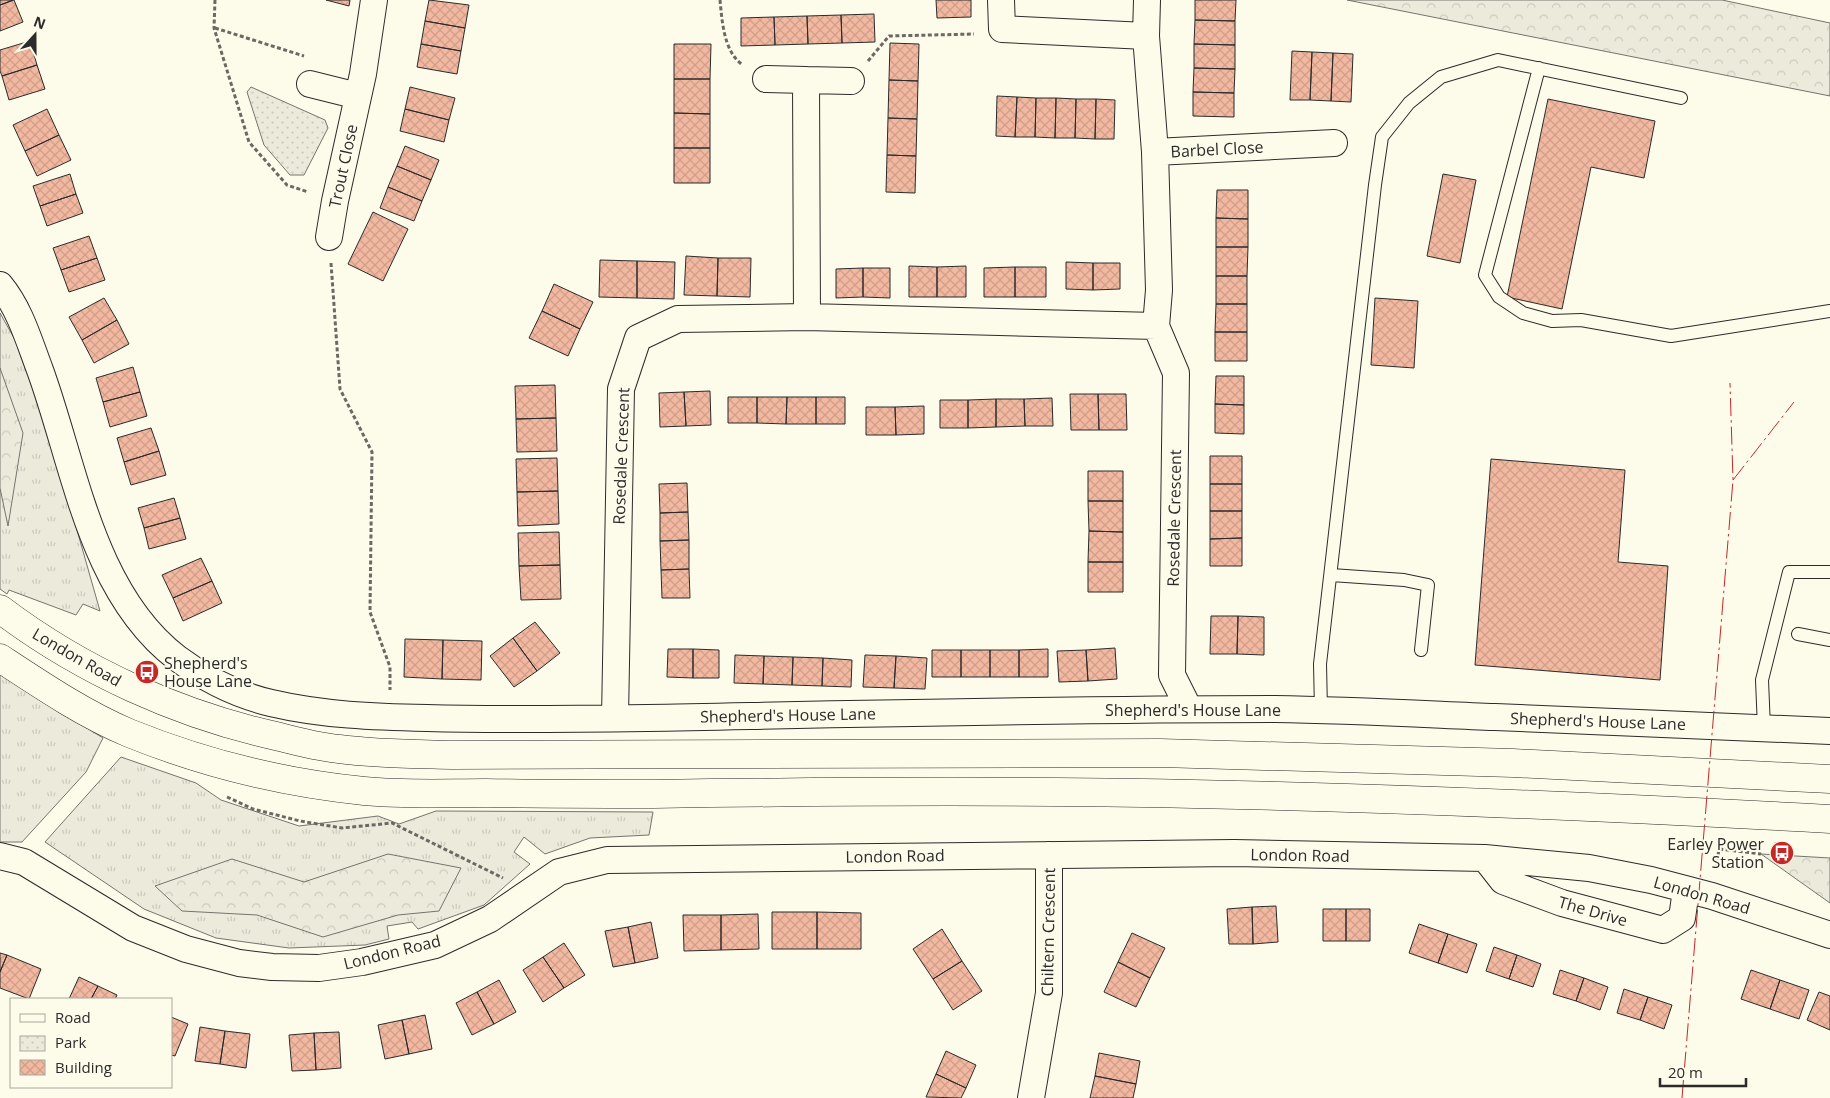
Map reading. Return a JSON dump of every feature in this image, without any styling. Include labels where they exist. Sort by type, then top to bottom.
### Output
[{"type":"main road","name":"London Road","points":[[0,609],[71,656],[116,680],[167,702],[236,727],[338,749],[392,754],[462,755],[1160,753],[1513,763],[1830,779]]},
{"type":"main road","points":[[0,658],[92,714],[116,727],[148,740],[243,769],[323,786],[368,791],[579,794],[936,791],[1309,796],[1550,805],[1830,819]]},
{"type":"street","name":"Trout Close","points":[[329,238],[335,201],[363,74],[374,0]]},
{"type":"street","points":[[1002,0],[1002,29],[1146,36]]},
{"type":"street","name":"Barbel Close","points":[[1148,0],[1146,36],[1155,152],[1334,143]]},
{"type":"street","points":[[766,79],[851,81]]},
{"type":"street","points":[[806,80],[806,318]]},
{"type":"street","points":[[310,84],[358,96]]},
{"type":"street","name":"Rosedale Crescent","points":[[1155,152],[1159,290],[1156,326],[1176,374],[1172,675],[1190,709]]},
{"type":"street","name":"Shepherd's House Lane","points":[[0,285],[4,288],[14,306],[28,337],[54,406],[90,527],[103,559],[124,599],[151,632],[174,655],[201,674],[227,688],[269,703],[340,714],[389,718],[466,720],[1190,709],[1321,710],[1830,731]]},
{"type":"street","name":"Rosedale Crescent","points":[[615,718],[621,389],[638,338],[678,319],[806,318],[1156,326]]},
{"type":"street","name":"London Road","points":[[0,856],[24,862],[133,928],[186,949],[239,963],[272,967],[318,968],[362,962],[435,944],[490,919],[559,872],[607,860],[1234,853],[1485,858],[1589,868],[1651,880],[1712,896],[1830,935]]},
{"type":"street","name":"Chiltern Crescent","points":[[1031,1098],[1049,993],[1049,855]]},
{"type":"street","name":"The Drive","points":[[1485,858],[1503,881],[1562,903],[1663,930],[1682,918],[1686,890]]},
{"type":"lane","points":[[1321,710],[1320,664],[1382,136],[1409,103],[1441,77],[1498,60],[1681,98]]},
{"type":"lane","points":[[1539,68],[1485,275],[1499,297],[1523,313],[1552,321],[1581,320],[1671,336],[1830,311]]},
{"type":"lane","points":[[1764,728],[1762,680],[1789,572],[1830,572]]},
{"type":"lane","points":[[1331,575],[1404,580],[1428,585],[1421,650]]},
{"type":"lane","points":[[1798,634],[1830,640]]},
{"type":"path","points":[[215,0],[214,28],[249,142],[287,185],[335,201]]},
{"type":"path","points":[[720,0],[723,33],[737,61],[766,79]]},
{"type":"path","points":[[214,28],[307,57]]},
{"type":"path","points":[[851,81],[889,36],[969,35],[1002,29]]},
{"type":"path","points":[[329,238],[340,389],[372,452],[370,612],[390,667],[389,718]]},
{"type":"path","points":[[227,797],[253,809],[342,828],[392,823],[529,891]]},
{"type":"path","points":[[1712,896],[1719,849],[1761,854]]},
{"type":"green space","points":[[1347,0],[1722,0],[1830,23],[1830,96]]},
{"type":"green space","points":[[251,87],[325,120],[328,128],[304,175],[290,175],[264,145],[247,92]]},
{"type":"green space","points":[[0,313],[23,354],[67,495],[100,611],[83,604],[76,615],[9,590],[7,594],[0,589]]},
{"type":"green space","points":[[0,368],[23,433],[8,526],[0,488]]},
{"type":"green space","points":[[0,674],[103,738],[86,772],[22,842],[0,842]]},
{"type":"green space","points":[[121,757],[196,783],[221,800],[299,826],[378,816],[399,824],[436,811],[653,812],[649,835],[590,838],[545,854],[524,837],[514,852],[530,864],[484,905],[418,929],[412,922],[387,926],[389,939],[365,945],[289,948],[216,938],[144,909],[45,842]]},
{"type":"green space","points":[[388,854],[461,868],[439,911],[398,915],[323,937],[257,915],[182,911],[155,886],[232,859],[304,882]]},
{"type":"green space","points":[[1761,854],[1830,858],[1830,903]]},
{"type":"building","points":[[0,0],[13,0],[0,5]]},
{"type":"building","points":[[14,0],[23,22],[0,31],[0,5]]},
{"type":"building","points":[[326,0],[350,0],[349,6]]},
{"type":"building","points":[[429,0],[469,5],[465,28],[425,21]]},
{"type":"building","points":[[936,0],[971,0],[971,17],[937,18]]},
{"type":"building","points":[[1195,0],[1236,0],[1235,21],[1195,20]]},
{"type":"building","points":[[874,14],[875,42],[842,43],[841,15]]},
{"type":"building","points":[[841,15],[842,43],[808,44],[807,16]]},
{"type":"building","points":[[807,16],[808,44],[775,45],[774,17]]},
{"type":"building","points":[[774,17],[775,45],[741,46],[741,18]]},
{"type":"building","points":[[1195,20],[1235,21],[1235,45],[1194,44]]},
{"type":"building","points":[[425,21],[465,28],[461,51],[421,44]]},
{"type":"building","points":[[30,41],[37,65],[2,76],[0,71],[0,50]]},
{"type":"building","points":[[890,43],[919,44],[918,81],[889,80]]},
{"type":"building","points":[[421,44],[461,51],[457,74],[417,67]]},
{"type":"building","points":[[674,44],[711,44],[710,79],[674,79]]},
{"type":"building","points":[[1194,44],[1235,45],[1235,69],[1194,68]]},
{"type":"building","points":[[1292,51],[1312,52],[1310,100],[1290,100]]},
{"type":"building","points":[[1312,52],[1333,53],[1331,101],[1310,100]]},
{"type":"building","points":[[1333,53],[1353,54],[1351,102],[1331,101]]},
{"type":"building","points":[[37,65],[45,89],[9,100],[2,76]]},
{"type":"building","points":[[1194,68],[1235,69],[1234,93],[1193,92]]},
{"type":"building","points":[[674,79],[710,79],[710,114],[674,113]]},
{"type":"building","points":[[889,80],[918,81],[917,119],[888,118]]},
{"type":"building","points":[[410,87],[455,98],[449,120],[405,109]]},
{"type":"building","points":[[1193,92],[1234,93],[1234,117],[1193,116]]},
{"type":"building","points":[[997,96],[1017,97],[1015,137],[996,136]]},
{"type":"building","points":[[1017,97],[1036,98],[1035,137],[1015,137]]},
{"type":"building","points":[[1036,98],[1056,98],[1055,138],[1035,137]]},
{"type":"building","points":[[1056,98],[1076,99],[1075,138],[1055,138]]},
{"type":"building","points":[[1076,99],[1096,99],[1095,139],[1075,138]]},
{"type":"building","points":[[1096,99],[1115,100],[1114,139],[1095,139]]},
{"type":"building","points":[[1548,99],[1655,121],[1644,178],[1591,167],[1562,309],[1507,297]]},
{"type":"building","points":[[47,109],[59,135],[25,151],[13,125]]},
{"type":"building","points":[[405,109],[449,120],[444,142],[400,131]]},
{"type":"building","points":[[674,113],[710,114],[710,148],[674,148]]},
{"type":"building","points":[[888,118],[917,119],[916,156],[887,155]]},
{"type":"building","points":[[59,135],[71,160],[37,176],[25,151]]},
{"type":"building","points":[[405,146],[439,160],[431,180],[397,166]]},
{"type":"building","points":[[674,148],[710,148],[710,183],[674,183]]},
{"type":"building","points":[[887,155],[916,156],[915,193],[886,192]]},
{"type":"building","points":[[397,166],[431,180],[422,201],[388,187]]},
{"type":"building","points":[[70,174],[76,194],[40,206],[33,186]]},
{"type":"building","points":[[1443,174],[1476,180],[1460,263],[1427,256]]},
{"type":"building","points":[[388,187],[422,201],[414,221],[380,208]]},
{"type":"building","points":[[1217,190],[1248,190],[1248,219],[1216,218]]},
{"type":"building","points":[[76,194],[83,213],[47,226],[40,206]]},
{"type":"building","points":[[373,212],[408,229],[383,281],[348,264]]},
{"type":"building","points":[[1216,218],[1248,219],[1248,247],[1216,247]]},
{"type":"building","points":[[89,236],[97,258],[61,270],[53,248]]},
{"type":"building","points":[[1216,247],[1248,247],[1247,276],[1216,276]]},
{"type":"building","points":[[686,256],[718,258],[717,296],[684,295]]},
{"type":"building","points":[[97,258],[105,280],[69,292],[61,270]]},
{"type":"building","points":[[718,258],[751,258],[750,297],[717,296]]},
{"type":"building","points":[[600,260],[637,261],[637,298],[599,297]]},
{"type":"building","points":[[637,261],[675,262],[674,299],[637,298]]},
{"type":"building","points":[[1066,262],[1093,263],[1093,290],[1066,289]]},
{"type":"building","points":[[1093,263],[1120,263],[1120,289],[1093,290]]},
{"type":"building","points":[[909,266],[937,267],[937,297],[909,297]]},
{"type":"building","points":[[966,266],[966,297],[937,297],[937,267]]},
{"type":"building","points":[[1015,267],[1015,297],[984,297],[984,268]]},
{"type":"building","points":[[1015,267],[1046,267],[1046,297],[1015,297]]},
{"type":"building","points":[[863,268],[863,297],[836,298],[836,269]]},
{"type":"building","points":[[863,268],[890,268],[890,298],[863,297]]},
{"type":"building","points":[[1216,276],[1247,276],[1247,304],[1216,304]]},
{"type":"building","points":[[554,284],[593,302],[580,329],[542,311]]},
{"type":"building","points":[[104,298],[117,320],[82,340],[69,317]]},
{"type":"building","points":[[1375,298],[1418,301],[1414,368],[1371,365]]},
{"type":"building","points":[[1216,304],[1247,304],[1247,332],[1215,332]]},
{"type":"building","points":[[542,311],[580,329],[568,356],[529,338]]},
{"type":"building","points":[[117,320],[129,344],[94,363],[82,340]]},
{"type":"building","points":[[1215,332],[1247,332],[1247,361],[1215,361]]},
{"type":"building","points":[[133,367],[140,392],[103,402],[96,378]]},
{"type":"building","points":[[1216,376],[1244,376],[1244,405],[1215,404]]},
{"type":"building","points":[[555,385],[556,418],[516,419],[515,386]]},
{"type":"building","points":[[710,391],[711,425],[686,426],[684,392]]},
{"type":"building","points":[[140,392],[147,416],[110,427],[103,402]]},
{"type":"building","points":[[684,392],[686,426],[660,427],[659,393]]},
{"type":"building","points":[[1070,394],[1098,394],[1099,430],[1071,430]]},
{"type":"building","points":[[1098,394],[1126,394],[1127,430],[1099,430]]},
{"type":"building","points":[[728,397],[757,397],[757,423],[728,423]]},
{"type":"building","points":[[757,397],[787,397],[786,424],[757,423]]},
{"type":"building","points":[[787,397],[816,397],[816,424],[786,424]]},
{"type":"building","points":[[816,397],[845,397],[845,424],[816,424]]},
{"type":"building","points":[[1052,398],[1053,426],[1025,426],[1024,399]]},
{"type":"building","points":[[996,399],[996,427],[968,428],[968,400]]},
{"type":"building","points":[[996,399],[1024,399],[1025,426],[996,427]]},
{"type":"building","points":[[940,400],[968,400],[968,428],[940,428]]},
{"type":"building","points":[[1215,404],[1244,405],[1244,434],[1215,433]]},
{"type":"building","points":[[924,406],[924,434],[896,435],[895,407]]},
{"type":"building","points":[[866,407],[895,407],[896,435],[866,435]]},
{"type":"building","points":[[556,418],[557,451],[517,452],[516,419]]},
{"type":"building","points":[[151,428],[159,451],[124,462],[117,438]]},
{"type":"building","points":[[159,451],[166,475],[131,485],[124,462]]},
{"type":"building","points":[[1210,456],[1242,456],[1242,484],[1210,484]]},
{"type":"building","points":[[557,458],[558,491],[517,492],[516,459]]},
{"type":"building","points":[[1491,459],[1625,470],[1618,562],[1668,566],[1660,680],[1475,665]]},
{"type":"building","points":[[1088,471],[1123,471],[1123,501],[1088,501]]},
{"type":"building","points":[[687,483],[688,512],[660,513],[659,484]]},
{"type":"building","points":[[1210,484],[1242,484],[1242,511],[1210,511]]},
{"type":"building","points":[[558,491],[559,524],[518,526],[517,492]]},
{"type":"building","points":[[174,498],[180,518],[144,528],[138,508]]},
{"type":"building","points":[[1088,501],[1123,501],[1123,532],[1089,531]]},
{"type":"building","points":[[1210,511],[1242,511],[1242,538],[1210,539]]},
{"type":"building","points":[[688,512],[689,540],[660,541],[660,513]]},
{"type":"building","points":[[180,518],[186,539],[149,549],[144,528]]},
{"type":"building","points":[[1089,531],[1123,532],[1123,562],[1088,562]]},
{"type":"building","points":[[559,532],[560,565],[519,566],[518,533]]},
{"type":"building","points":[[1242,538],[1242,566],[1210,566],[1210,539]]},
{"type":"building","points":[[689,540],[689,569],[661,570],[660,541]]},
{"type":"building","points":[[201,558],[212,581],[173,598],[162,575]]},
{"type":"building","points":[[1088,562],[1123,562],[1123,592],[1088,592]]},
{"type":"building","points":[[560,565],[561,599],[521,600],[519,566]]},
{"type":"building","points":[[689,569],[690,598],[662,598],[661,570]]},
{"type":"building","points":[[212,581],[222,603],[183,621],[173,598]]},
{"type":"building","points":[[1211,616],[1238,616],[1237,654],[1210,654]]},
{"type":"building","points":[[1238,616],[1264,617],[1264,655],[1237,654]]},
{"type":"building","points":[[535,622],[560,653],[537,671],[513,638]]},
{"type":"building","points":[[513,638],[537,671],[514,687],[490,656]]},
{"type":"building","points":[[405,639],[443,640],[442,679],[404,677]]},
{"type":"building","points":[[443,640],[482,641],[481,680],[442,679]]},
{"type":"building","points":[[1115,648],[1117,679],[1088,681],[1086,650]]},
{"type":"building","points":[[668,649],[693,649],[693,678],[667,677]]},
{"type":"building","points":[[693,649],[719,650],[719,678],[693,678]]},
{"type":"building","points":[[1048,649],[1048,677],[1019,677],[1019,650]]},
{"type":"building","points":[[932,650],[961,650],[961,677],[932,677]]},
{"type":"building","points":[[961,650],[990,650],[990,677],[961,677]]},
{"type":"building","points":[[990,650],[1019,650],[1019,677],[990,677]]},
{"type":"building","points":[[1086,650],[1088,681],[1059,682],[1057,651]]},
{"type":"building","points":[[735,655],[764,656],[763,684],[734,683]]},
{"type":"building","points":[[865,655],[896,656],[894,688],[863,687]]},
{"type":"building","points":[[764,656],[793,657],[792,685],[763,684]]},
{"type":"building","points":[[896,656],[927,658],[925,689],[894,688]]},
{"type":"building","points":[[793,657],[823,658],[822,686],[792,685]]},
{"type":"building","points":[[823,658],[852,660],[851,687],[822,686]]},
{"type":"building","points":[[1276,906],[1278,942],[1253,944],[1252,907]]},
{"type":"building","points":[[1252,907],[1253,944],[1229,944],[1227,909]]},
{"type":"building","points":[[1323,909],[1346,909],[1346,941],[1323,941]]},
{"type":"building","points":[[1346,909],[1370,909],[1370,941],[1346,941]]},
{"type":"building","points":[[772,912],[817,912],[817,949],[772,949]]},
{"type":"building","points":[[817,912],[861,913],[861,949],[817,949]]},
{"type":"building","points":[[758,914],[759,949],[721,950],[721,915]]},
{"type":"building","points":[[683,915],[721,915],[721,950],[684,951]]},
{"type":"building","points":[[651,922],[658,958],[635,963],[628,927]]},
{"type":"building","points":[[1419,924],[1448,934],[1438,963],[1409,953]]},
{"type":"building","points":[[628,927],[635,963],[613,967],[605,931]]},
{"type":"building","points":[[942,929],[962,961],[933,979],[913,949]]},
{"type":"building","points":[[1132,933],[1165,948],[1150,978],[1118,962]]},
{"type":"building","points":[[1448,934],[1477,944],[1467,973],[1438,963]]},
{"type":"building","points":[[564,943],[585,975],[564,988],[543,957]]},
{"type":"building","points":[[1494,947],[1517,955],[1509,979],[1486,971]]},
{"type":"building","points":[[0,953],[7,955],[0,972]]},
{"type":"building","points":[[7,955],[41,969],[29,998],[0,988],[0,972]]},
{"type":"building","points":[[1517,955],[1541,964],[1533,987],[1509,979]]},
{"type":"building","points":[[543,957],[564,988],[543,1002],[523,970]]},
{"type":"building","points":[[962,961],[982,991],[953,1010],[933,979]]},
{"type":"building","points":[[1118,962],[1150,978],[1136,1007],[1104,992]]},
{"type":"building","points":[[1560,970],[1584,978],[1576,1001],[1553,994]]},
{"type":"building","points":[[1751,970],[1780,980],[1770,1009],[1741,999]]},
{"type":"building","points":[[79,977],[98,986],[92,998],[69,998]]},
{"type":"building","points":[[1584,978],[1608,987],[1600,1010],[1576,1001]]},
{"type":"building","points":[[499,980],[516,1012],[494,1024],[477,992]]},
{"type":"building","points":[[1780,980],[1809,990],[1799,1019],[1770,1009]]},
{"type":"building","points":[[98,986],[117,995],[116,998],[92,998]]},
{"type":"building","points":[[1624,989],[1648,997],[1640,1020],[1617,1013]]},
{"type":"building","points":[[477,992],[494,1024],[472,1035],[456,1003]]},
{"type":"building","points":[[1819,992],[1830,996],[1830,1030],[1807,1020]]},
{"type":"building","points":[[1648,997],[1672,1005],[1664,1029],[1640,1020]]},
{"type":"building","points":[[425,1015],[432,1049],[409,1054],[402,1020]]},
{"type":"building","points":[[172,1017],[188,1024],[175,1056],[172,1055]]},
{"type":"building","points":[[402,1020],[409,1054],[385,1059],[378,1025]]},
{"type":"building","points":[[200,1027],[225,1031],[220,1064],[195,1061]]},
{"type":"building","points":[[225,1031],[250,1034],[246,1068],[220,1064]]},
{"type":"building","points":[[339,1032],[341,1068],[316,1070],[314,1033]]},
{"type":"building","points":[[314,1033],[316,1070],[292,1071],[289,1035]]},
{"type":"building","points":[[946,1051],[976,1065],[966,1088],[936,1074]]},
{"type":"building","points":[[1099,1053],[1140,1061],[1136,1084],[1095,1076]]},
{"type":"building","points":[[936,1074],[966,1088],[961,1098],[926,1097]]},
{"type":"building","points":[[1095,1076],[1136,1084],[1133,1098],[1090,1098]]},
{"type":"power","points":[[1682,1098],[1733,480],[1730,383]]},
{"type":"power","points":[[1733,480],[1794,402]]},
{"type":"place","name":"Shepherd's House Lane","points":[[147,672]]},
{"type":"place","name":"Earley Power Station","points":[[1782,853]]}]
